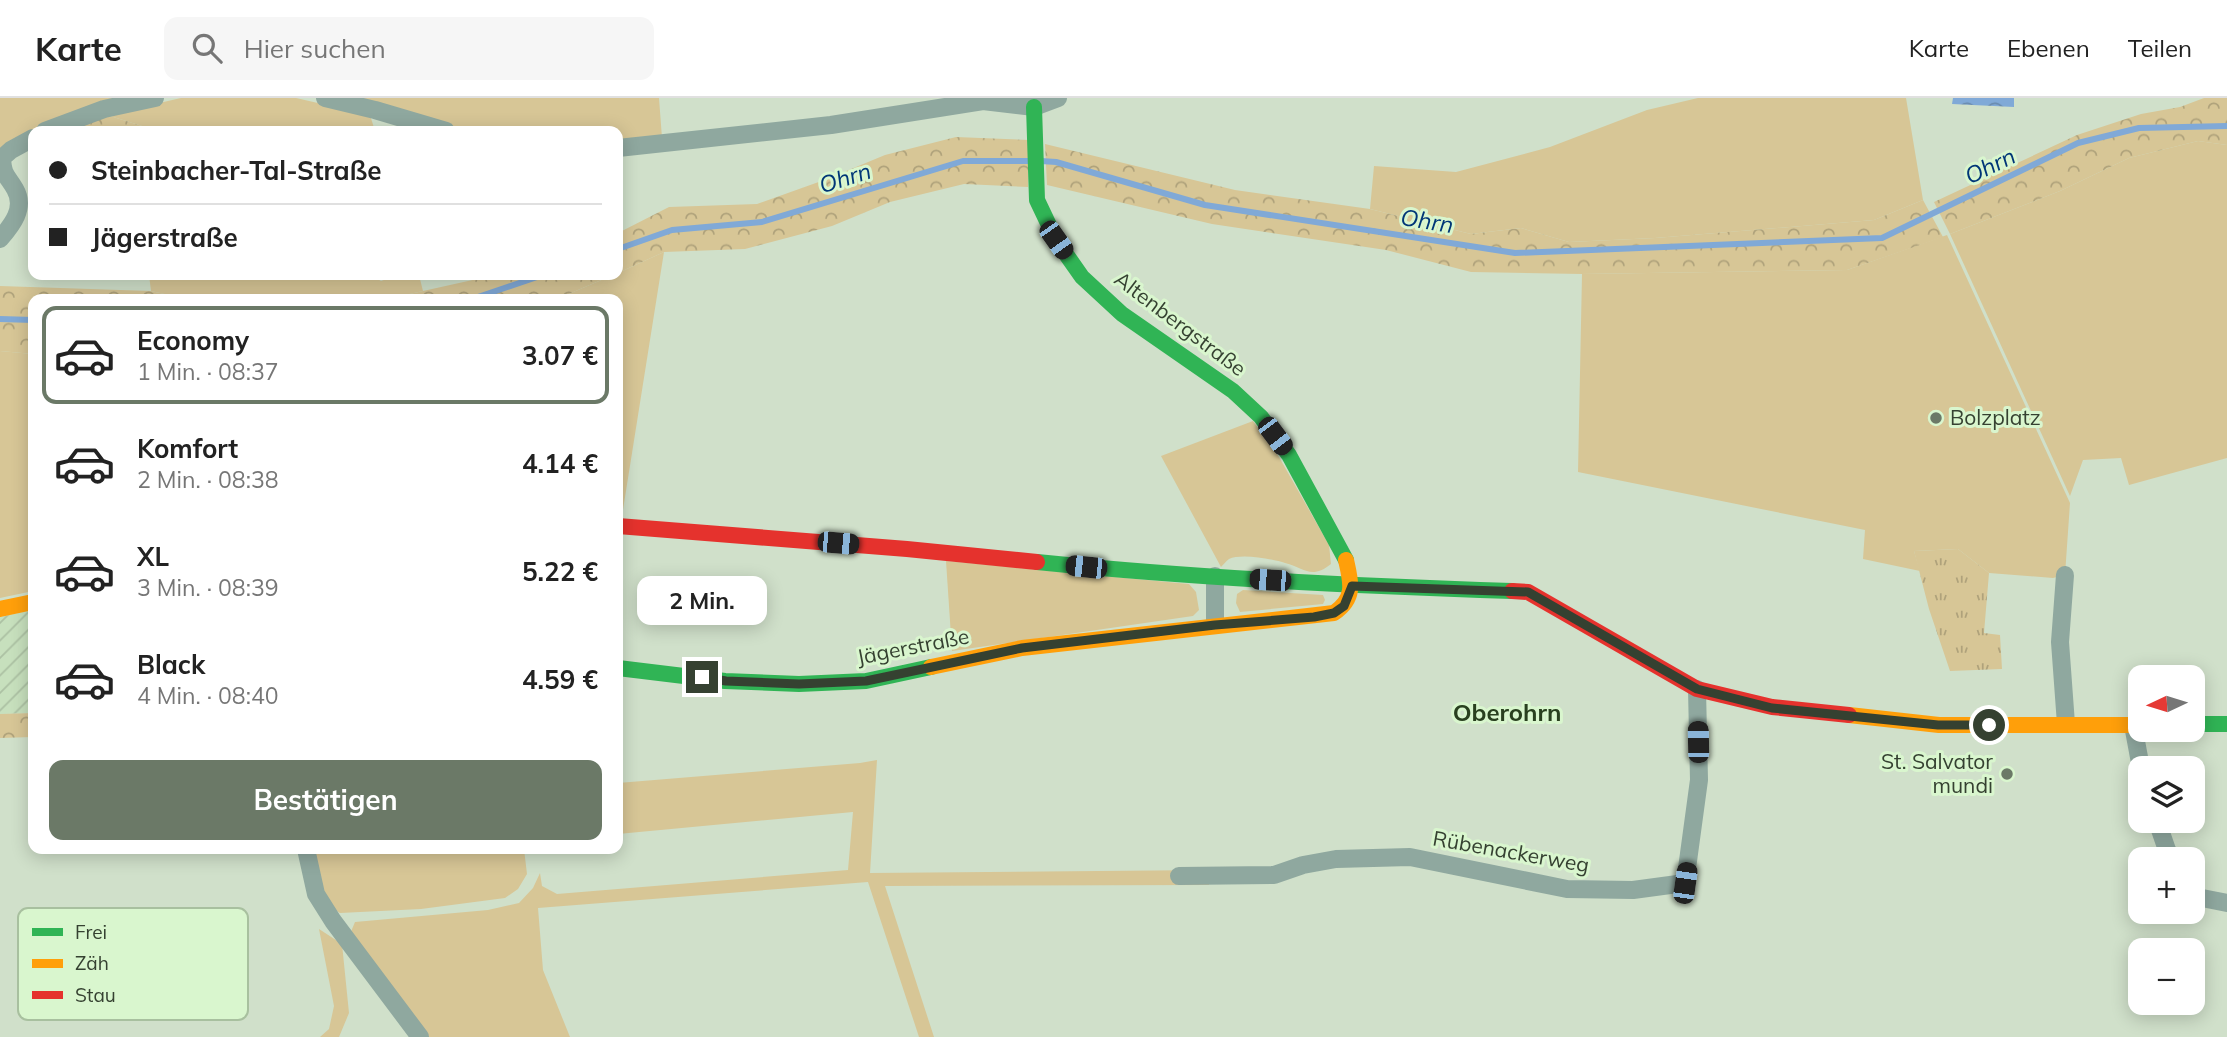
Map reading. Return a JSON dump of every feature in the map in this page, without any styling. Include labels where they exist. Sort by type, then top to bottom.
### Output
[{"type":"main road","name":"Altenbergstraße","points":[[1034,107],[1037,200],[1056,240],[1082,277],[1122,314],[1233,391],[1261,417],[1289,455],[1315,500],[1345,556],[1352,586]]},
{"type":"main road","points":[[623,526],[947,552],[1136,572],[1352,586],[1528,592],[1697,689],[1772,708],[1938,725],[2128,725]]},
{"type":"main road","name":"Jägerstraße","points":[[623,669],[726,681],[799,684],[866,681],[1022,648],[1215,625],[1314,617],[1334,613],[1344,606],[1352,586]]},
{"type":"main road","points":[[0,609],[28,603]]},
{"type":"main road","points":[[2205,724],[2227,724]]},
{"type":"street","points":[[58,126],[104,109],[155,98]]},
{"type":"street","points":[[325,98],[429,126]]},
{"type":"street","points":[[623,147],[831,125],[983,101],[1034,107],[1058,98]]},
{"type":"street","points":[[0,239],[15,221],[19,205],[16,190],[3,174],[2,158],[28,141]]},
{"type":"street","points":[[2064,575],[2060,642],[2066,724]]},
{"type":"street","points":[[1215,576],[1215,625]]},
{"type":"street","name":"Rübenackerweg","points":[[1179,876],[1274,875],[1303,865],[1336,859],[1410,857],[1567,889],[1633,890],[1685,883],[1699,780],[1697,689]]},
{"type":"street","points":[[307,854],[316,894],[333,921],[420,1037]]},
{"type":"street","points":[[2205,899],[2227,903]]},
{"type":"shaded area","points":[[28,611],[28,713],[0,714],[0,617]]},
{"type":"green space","points":[[0,98],[135,98],[62,126],[28,126],[28,139],[0,150]]},
{"type":"green space","points":[[181,98],[296,98],[370,115],[373,126],[142,126],[107,115]]},
{"type":"green space","points":[[345,98],[659,98],[662,138],[623,142],[623,126],[443,126]]},
{"type":"green space","points":[[1698,98],[1906,98],[1923,200],[1874,220],[1655,238],[1569,242],[1521,228],[1471,234],[1370,209],[1374,166],[1456,172],[1550,147],[1647,110]]},
{"type":"green space","points":[[2204,98],[2227,98],[2227,145],[2198,141],[2129,158],[2060,191],[1950,234],[1934,202],[2077,135],[2141,114],[2180,107]]},
{"type":"green space","points":[[107,115],[142,126],[71,126]]},
{"type":"green space","points":[[956,137],[1029,140],[1028,187],[964,184],[890,202],[832,226],[745,249],[664,252],[623,271],[623,230],[669,207],[757,204],[885,155]]},
{"type":"green space","points":[[2198,141],[2227,145],[2227,458],[2129,485],[2121,458],[2083,460],[2070,496],[1950,234],[2060,191],[2129,158]]},
{"type":"green space","points":[[1045,144],[1235,190],[1370,209],[1471,234],[1521,228],[1569,242],[1655,238],[1874,220],[1923,200],[1943,237],[1847,270],[1582,274],[1471,272],[1386,250],[1212,224],[1047,185]]},
{"type":"green space","points":[[1947,235],[2070,503],[2065,575],[2053,578],[1989,573],[1958,549],[1914,551],[1920,571],[1863,559],[1865,530],[1578,472],[1582,274],[1847,270]]},
{"type":"green space","points":[[664,252],[623,510],[623,294],[569,294],[601,280],[623,280],[623,271]]},
{"type":"green space","points":[[150,280],[420,280],[423,291],[410,294],[164,294],[151,291]]},
{"type":"green space","points":[[472,280],[601,280],[569,294],[410,294]]},
{"type":"green space","points":[[0,286],[151,291],[164,294],[28,294],[28,354],[0,351]]},
{"type":"green space","points":[[0,351],[28,354],[28,592],[0,598]]},
{"type":"green space","points":[[1253,421],[1279,457],[1329,545],[1331,564],[1324,569],[1313,572],[1280,561],[1249,557],[1234,557],[1221,567],[1161,456]]},
{"type":"green space","points":[[1958,549],[1989,573],[1984,633],[2000,635],[2002,669],[1950,671],[1929,609],[1914,551]]},
{"type":"green space","points":[[946,561],[1189,584],[1196,592],[1199,610],[1193,616],[952,651]]},
{"type":"green space","points":[[1243,590],[1323,595],[1325,600],[1323,604],[1240,612],[1236,603],[1237,594]]},
{"type":"green space","points":[[28,713],[28,737],[0,738],[0,714]]},
{"type":"green space","points":[[877,760],[870,873],[1209,870],[1209,885],[885,886],[934,1037],[919,1037],[868,882],[538,908],[543,970],[570,1037],[427,1037],[350,934],[355,922],[488,910],[519,903],[533,888],[540,873],[542,886],[557,894],[848,870],[853,812],[623,834],[623,783]]},
{"type":"green space","points":[[313,854],[525,854],[527,874],[518,889],[505,898],[421,909],[340,913],[327,901],[317,876]]},
{"type":"green space","points":[[319,929],[342,944],[349,1013],[339,1037],[320,1037],[329,1029],[334,1006]]},
{"type":"water","points":[[1953,98],[2014,98],[2014,107],[1952,104]]},
{"type":"waterway","name":"Ohrn","points":[[1041,161],[1056,162],[1205,205],[1515,253],[1882,238],[2078,143],[2139,128],[2227,126]]},
{"type":"waterway","name":"Ohrn","points":[[623,247],[672,230],[762,222],[963,161],[1030,161]]},
{"type":"waterway","name":"Ohrn","points":[[487,294],[528,280]]},
{"type":"waterway","name":"Ohrn","points":[[0,319],[28,320]]},
{"type":"traffic: fast","points":[[1034,107],[1037,200],[1056,240],[1082,277],[1122,314],[1233,391],[1261,417],[1289,455],[1346,560]]},
{"type":"traffic: fast","points":[[1037,562],[1274,581],[1512,591]]},
{"type":"traffic: fast","points":[[623,669],[725,681],[799,684],[866,681],[931,667]]},
{"type":"traffic: fast","points":[[2205,724],[2227,724]]},
{"type":"traffic: slow","points":[[931,667],[1022,648],[1334,613],[1349,595],[1350,582],[1346,560]]},
{"type":"traffic: slow","points":[[0,609],[28,603]]},
{"type":"traffic: slow","points":[[1849,715],[1939,725],[2128,725]]},
{"type":"traffic: jam","points":[[623,526],[1037,562]]},
{"type":"traffic: jam","points":[[1512,591],[1528,592],[1697,689],[1772,707],[1849,715]]},
{"type":"place","name":"Bolzplatz","points":[[1936,418]]},
{"type":"place","name":"St. Salvator mundi","points":[[2007,774]]},
{"type":"district","name":"Oberohrn","points":[[1507,713]]},
{"type":"route","points":[[702,677],[726,681],[799,684],[866,681],[1022,648],[1215,625],[1314,617],[1334,613],[1344,606],[1352,586],[1400,587],[1528,592],[1697,689],[1772,708],[1938,725],[1989,725]]}]
